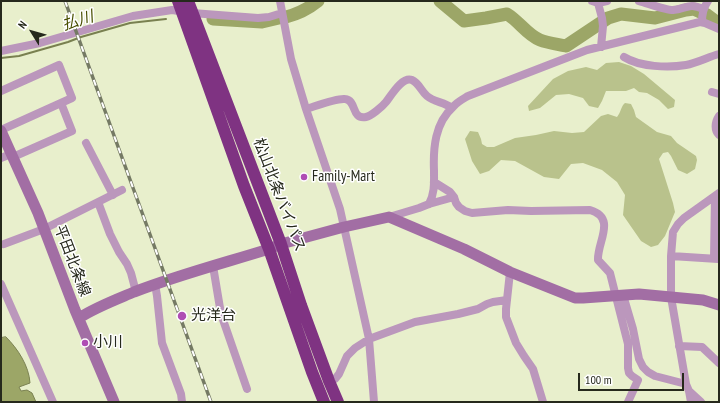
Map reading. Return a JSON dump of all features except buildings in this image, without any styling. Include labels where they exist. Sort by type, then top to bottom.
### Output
[{"type":"highway","name":"松山北条バイパス","points":[[185,7],[281,244],[301,305],[338,402]]},
{"type":"highway","name":"松山北条バイパス","points":[[185,7],[244,186],[269,249],[324,402]]},
{"type":"street","points":[[280,1],[291,59],[306,109],[340,209],[369,339],[374,402]]},
{"type":"street","points":[[601,46],[602,22],[595,2],[607,1]]},
{"type":"street","points":[[639,1],[674,10],[690,6],[698,6],[703,14],[719,28]]},
{"type":"street","points":[[429,204],[432,198],[434,182],[434,152],[439,128],[444,117],[457,103],[468,96],[588,50],[700,22],[708,1]]},
{"type":"street","points":[[1,51],[40,43],[133,16],[185,7],[258,18],[269,17],[282,13]]},
{"type":"street","points":[[624,57],[629,60],[648,65],[669,67],[687,65],[719,54]]},
{"type":"street","points":[[1,91],[59,65],[72,98],[1,131]]},
{"type":"street","points":[[306,109],[346,98],[350,100],[356,114],[360,117],[370,116],[385,103],[401,84],[407,80],[416,82],[427,96],[452,108]]},
{"type":"street","points":[[8,156],[72,131],[61,103]]},
{"type":"street","points":[[719,116],[716,128],[719,135]]},
{"type":"street","name":"平田北条線","points":[[1,131],[8,156],[44,229],[114,402]]},
{"type":"street","points":[[86,143],[112,195]]},
{"type":"street","points":[[434,182],[450,192],[459,207],[472,213],[508,210],[590,210],[596,212],[603,218],[605,224],[597,255],[598,260],[610,273],[633,329],[639,359],[643,367],[655,376],[687,387],[701,402]]},
{"type":"street","points":[[4,244],[44,229],[122,190]]},
{"type":"street","points":[[691,402],[670,297],[671,256],[674,232],[678,224],[684,218],[717,194]]},
{"type":"street","points":[[671,256],[716,259],[717,194]]},
{"type":"street","points":[[79,318],[105,304],[155,284],[281,244],[344,227],[389,217],[454,197]]},
{"type":"street","points":[[98,202],[110,234],[131,272],[136,292]]},
{"type":"street","points":[[389,217],[464,249],[510,272],[575,298],[639,294],[703,300],[719,305]]},
{"type":"street","points":[[212,266],[221,314],[247,389]]},
{"type":"street","points":[[510,272],[506,317],[516,343],[533,369],[543,402]]},
{"type":"street","points":[[1,284],[53,402]]},
{"type":"street","points":[[155,284],[162,343],[181,394],[182,402]]},
{"type":"street","points":[[619,295],[628,344],[629,373],[638,380],[628,402]]},
{"type":"street","points":[[329,381],[335,379],[339,374],[347,356],[355,348],[369,339],[415,322],[458,314],[478,309],[493,302],[507,300]]},
{"type":"street","points":[[679,346],[702,347],[719,363]]},
{"type":"shaded area","points":[[619,62],[631,66],[644,74],[675,100],[674,107],[668,109],[659,100],[647,93],[639,92],[634,88],[626,91],[606,91],[598,108],[589,106],[583,98],[569,94],[556,95],[540,108],[529,111],[528,106],[553,79],[568,71],[586,67],[597,70],[606,63]]},
{"type":"shaded area","points":[[625,103],[631,104],[636,117],[657,132],[671,136],[677,143],[696,156],[697,160],[695,169],[687,174],[678,170],[668,152],[663,153],[659,159],[675,212],[665,236],[658,245],[651,247],[641,241],[623,215],[625,195],[617,182],[602,170],[583,163],[571,164],[559,179],[544,177],[515,161],[501,160],[489,171],[480,174],[472,161],[465,139],[470,131],[478,132],[482,144],[487,147],[494,147],[515,138],[554,131],[572,133],[584,132],[601,116],[608,114],[617,117]]},
{"type":"shaded area","points":[[6,337],[15,347],[28,370],[30,383],[19,387],[21,391],[27,390],[32,393],[36,402],[1,402],[1,338]]},
{"type":"waterway","name":"払川","points":[[286,17],[303,11],[318,1]]},
{"type":"waterway","name":"払川","points":[[440,1],[464,21],[507,14],[535,38],[566,46],[608,18],[621,14],[655,18],[694,9],[707,15],[719,24]]},
{"type":"waterway","name":"払川","points":[[213,19],[262,22],[279,18]]},
{"type":"waterway","name":"払川","points":[[1,58],[19,56],[130,23],[166,19]]},
{"type":"railway","points":[[65,1],[211,402]]},
{"type":"place","name":"Family-Mart","points":[[304,177]]},
{"type":"place","name":"光洋台","points":[[182,316]]},
{"type":"place","name":"小川","points":[[85,343]]}]
